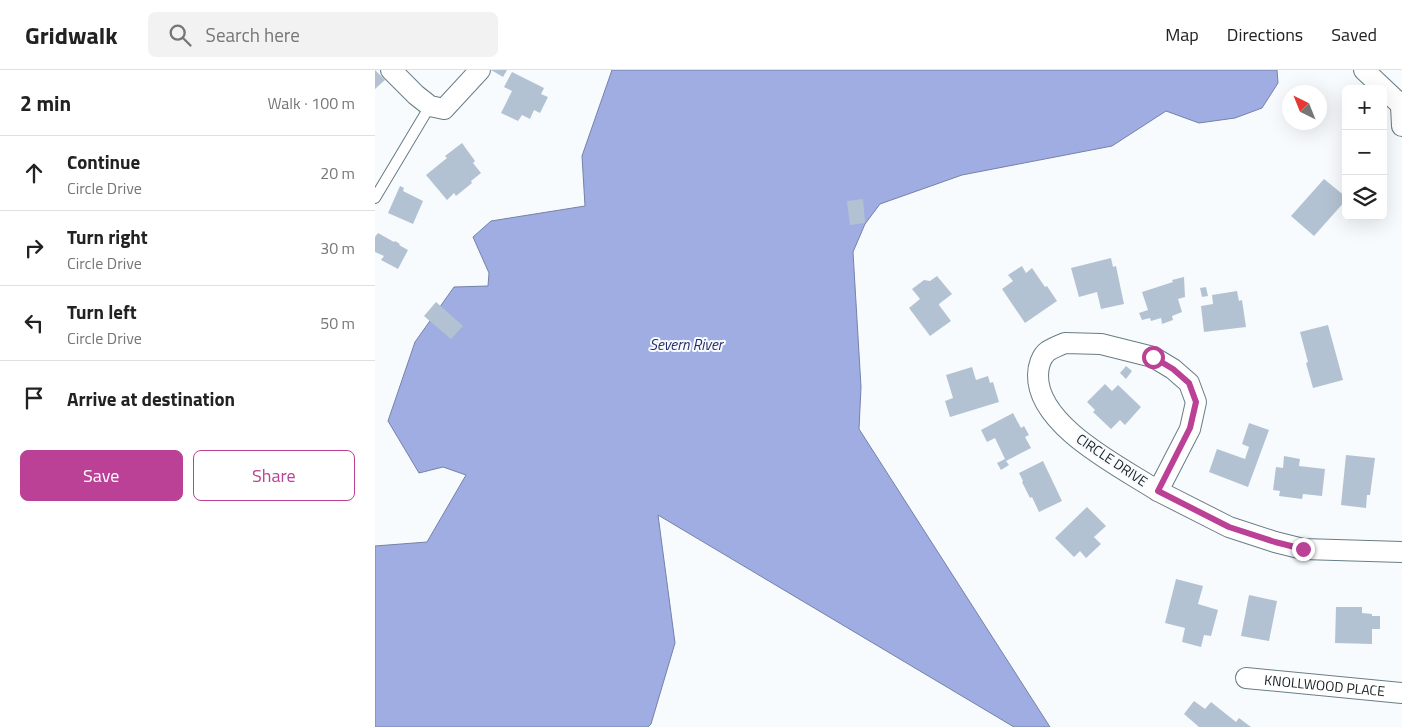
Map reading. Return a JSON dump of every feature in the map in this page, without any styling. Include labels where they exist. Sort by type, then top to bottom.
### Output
[{"type":"street","points":[[391,70],[430,106],[444,109],[480,70]]},
{"type":"street","points":[[1364,70],[1402,106],[1402,126]]},
{"type":"street","name":"CIRCLE DRIVE","points":[[1158,491],[1190,428],[1196,402],[1189,383],[1173,369],[1153,357],[1101,344],[1065,343],[1047,352],[1038,367],[1038,386],[1047,406],[1064,426],[1086,445],[1158,491],[1229,527],[1303,549],[1402,552]]},
{"type":"street","name":"KNOLLWOOD PLACE","points":[[1246,678],[1402,693]]},
{"type":"lane","points":[[375,198],[430,106]]},
{"type":"water","name":"Severn River","points":[[612,70],[1277,70],[1278,83],[1262,108],[1235,118],[1199,123],[1166,111],[1112,146],[962,175],[880,204],[865,224],[853,252],[861,387],[859,429],[1050,727],[1014,727],[658,515],[675,643],[651,724],[648,727],[375,727],[375,546],[427,542],[466,475],[443,467],[419,473],[388,421],[415,342],[454,287],[488,286],[489,273],[473,237],[491,221],[585,206],[582,156]]},
{"type":"building","points":[[375,70],[385,80],[375,89]]},
{"type":"building","points":[[491,70],[507,70],[503,77]]},
{"type":"building","points":[[512,72],[544,88],[541,94],[548,97],[540,113],[534,110],[530,119],[522,115],[518,121],[501,113],[512,91],[504,87]]},
{"type":"building","points":[[462,143],[481,173],[456,196],[454,193],[447,200],[426,175],[447,158],[445,156]]},
{"type":"building","points":[[1324,179],[1342,194],[1342,204],[1314,236],[1291,216]]},
{"type":"building","points":[[400,186],[404,188],[403,191],[423,201],[413,224],[388,213]]},
{"type":"building","points":[[863,199],[865,223],[850,225],[847,201]]},
{"type":"building","points":[[378,233],[408,250],[398,269],[381,260],[384,256],[375,252],[375,237]]},
{"type":"building","points":[[1111,258],[1113,267],[1116,266],[1124,304],[1101,309],[1097,292],[1079,297],[1071,268]]},
{"type":"building","points":[[1022,266],[1026,273],[1032,268],[1057,301],[1025,323],[1002,289],[1013,281],[1008,275]]},
{"type":"building","points":[[937,276],[952,294],[939,304],[951,321],[930,336],[909,308],[920,299],[912,289],[924,280],[930,281]]},
{"type":"building","points":[[1184,277],[1185,297],[1178,299],[1182,312],[1172,316],[1173,320],[1162,324],[1161,318],[1151,321],[1150,318],[1142,320],[1139,313],[1148,310],[1142,292]]},
{"type":"building","points":[[1206,287],[1208,296],[1202,297],[1200,288]]},
{"type":"building","points":[[1237,291],[1239,301],[1242,300],[1246,327],[1204,332],[1201,306],[1213,304],[1212,295]]},
{"type":"building","points":[[436,302],[463,326],[451,339],[424,316]]},
{"type":"building","points":[[1328,325],[1343,380],[1313,388],[1300,332]]},
{"type":"building","points":[[1126,366],[1132,371],[1126,379],[1120,373]]},
{"type":"building","points":[[972,367],[976,380],[988,376],[990,383],[993,382],[999,402],[950,417],[945,401],[953,398],[946,375]]},
{"type":"building","points":[[1105,384],[1112,391],[1118,385],[1141,407],[1125,425],[1120,420],[1111,429],[1093,412],[1095,410],[1087,402]]},
{"type":"building","points":[[1013,413],[1021,428],[1024,426],[1029,435],[1025,437],[1031,448],[1006,461],[1009,465],[1001,470],[997,463],[1005,459],[995,438],[987,442],[981,430]]},
{"type":"building","points":[[1249,423],[1269,430],[1248,487],[1209,472],[1217,449],[1245,459],[1249,447],[1242,444]]},
{"type":"building","points":[[1346,455],[1375,458],[1370,495],[1367,495],[1366,508],[1341,505]]},
{"type":"building","points":[[1284,456],[1300,459],[1299,466],[1325,469],[1322,496],[1303,494],[1302,499],[1279,496],[1280,491],[1273,490],[1276,467],[1283,468]]},
{"type":"building","points":[[1043,461],[1062,501],[1039,512],[1032,497],[1030,498],[1019,473]]},
{"type":"building","points":[[1087,507],[1106,526],[1094,537],[1101,544],[1086,558],[1080,551],[1074,557],[1055,538]]},
{"type":"building","points":[[1176,579],[1203,586],[1198,604],[1218,610],[1211,636],[1204,635],[1201,647],[1182,642],[1185,628],[1165,623]]},
{"type":"building","points":[[1249,595],[1277,601],[1269,641],[1241,636]]},
{"type":"building","points":[[1336,607],[1362,607],[1362,613],[1380,616],[1380,629],[1372,629],[1372,644],[1335,643]]},
{"type":"building","points":[[1194,701],[1205,709],[1211,702],[1236,722],[1239,718],[1251,727],[1199,727],[1184,714]]},
{"type":"route","points":[[1153,357],[1173,369],[1189,383],[1196,402],[1190,428],[1158,491],[1229,527],[1303,549]]}]
